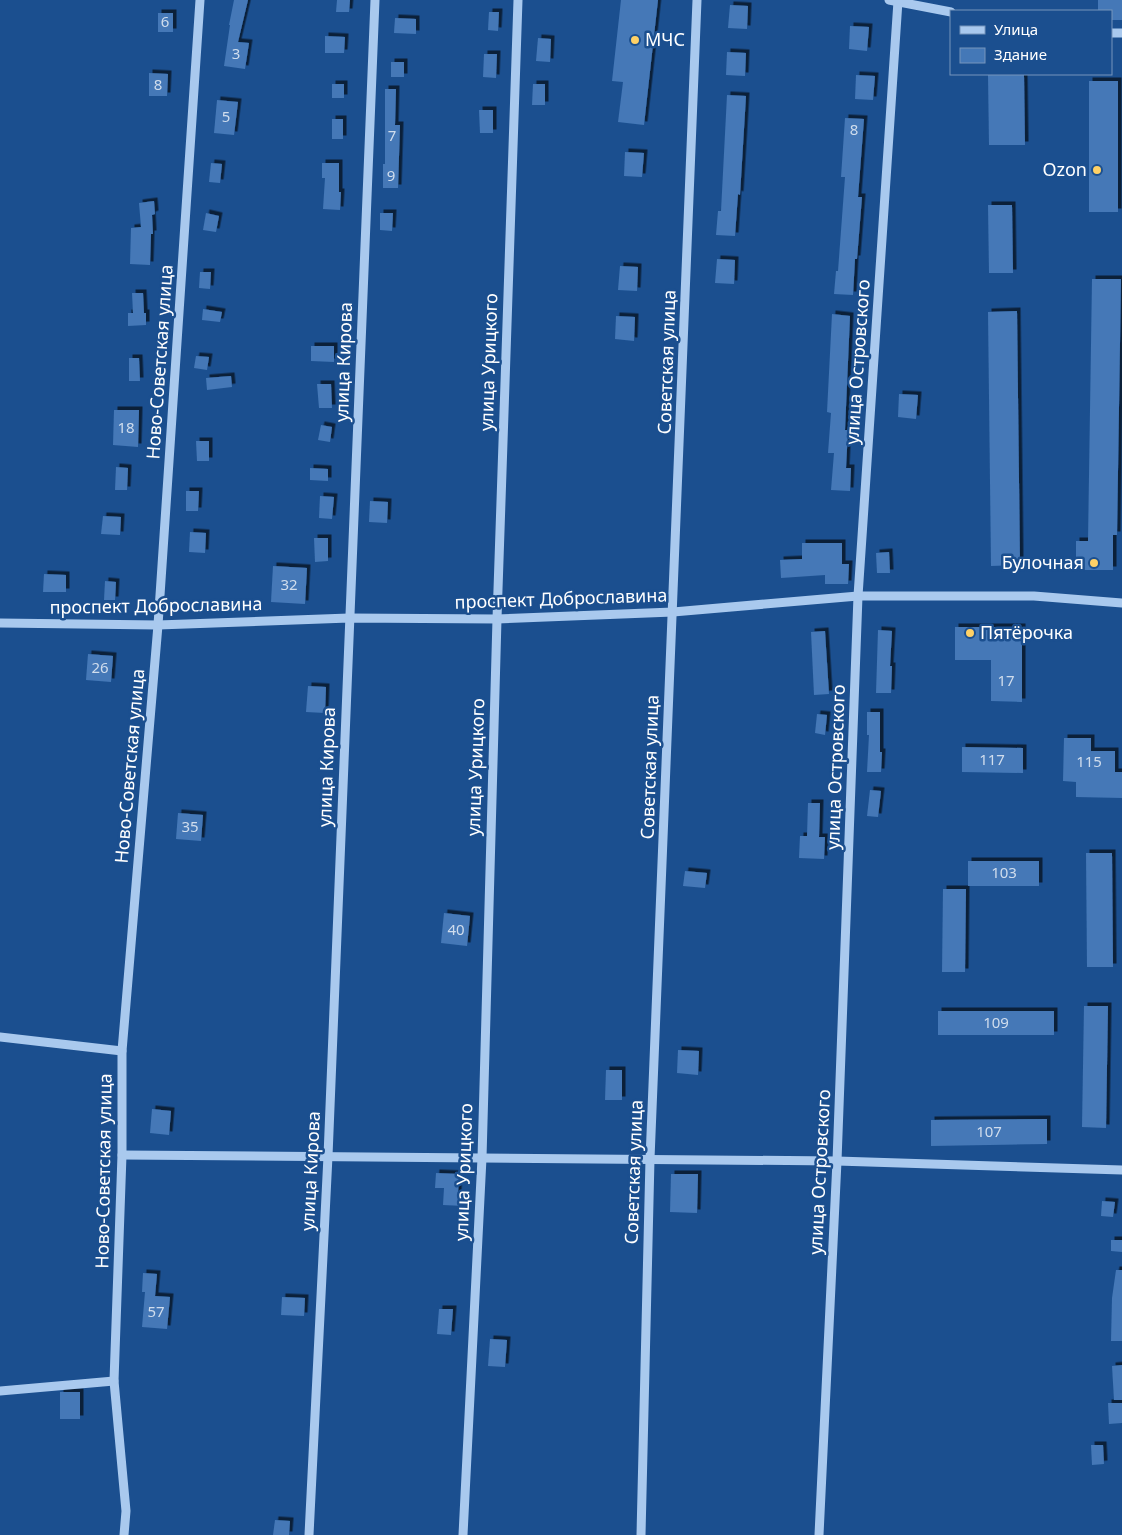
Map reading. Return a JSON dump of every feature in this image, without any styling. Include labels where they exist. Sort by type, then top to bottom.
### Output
[{"type":"street","name":"Ново-Советская улица","points":[[124,1535],[126,1511],[114,1381],[122,1155],[122,1051],[158,625],[200,0]]},
{"type":"street","name":"улица Кирова","points":[[309,1535],[328,1156],[375,0]]},
{"type":"street","name":"улица Урицкого","points":[[463,1535],[482,1158],[497,619],[518,0]]},
{"type":"street","name":"Советская улица","points":[[641,1535],[650,1159],[697,0]]},
{"type":"street","points":[[894,1],[950,12]]},
{"type":"street","name":"улица Островского","points":[[819,1535],[837,1161],[858,596],[894,1]]},
{"type":"street","name":"проспект Доброславина","points":[[0,623],[158,625],[349,618],[497,619],[673,612],[858,596],[1034,596],[1122,602]]},
{"type":"street","points":[[0,1037],[122,1051]]},
{"type":"street","points":[[122,1155],[837,1161],[1122,1170]]},
{"type":"street","points":[[0,1391],[114,1381]]},
{"type":"building","points":[[234,0],[248,0],[238,42],[249,43],[245,69],[224,66]]},
{"type":"building","points":[[337,0],[350,0],[349,12],[336,12]]},
{"type":"building","name":"МЧС","points":[[621,0],[658,0],[644,125],[618,122],[623,82],[612,81]]},
{"type":"building","points":[[1098,0],[1122,0],[1122,20],[1112,20],[1112,10],[1098,10]]},
{"type":"building","points":[[730,5],[748,6],[747,29],[728,28]]},
{"type":"building","points":[[489,12],[499,12],[498,31],[488,30]]},
{"type":"building","points":[[158,13],[173,13],[173,32],[158,32]]},
{"type":"building","points":[[395,18],[416,19],[416,34],[394,33]]},
{"type":"building","points":[[850,26],[869,27],[867,51],[849,49]]},
{"type":"building","points":[[325,36],[345,37],[344,53],[325,53]]},
{"type":"building","points":[[538,38],[551,39],[550,62],[536,61]]},
{"type":"building","points":[[727,52],[746,53],[745,76],[726,75]]},
{"type":"building","points":[[484,54],[497,54],[496,78],[483,77]]},
{"type":"building","points":[[391,62],[404,62],[404,77],[391,77]]},
{"type":"building","points":[[149,73],[168,74],[167,96],[149,96]]},
{"type":"building","points":[[856,75],[875,76],[873,100],[855,99]]},
{"type":"building","points":[[988,75],[1024,75],[1025,145],[989,145]]},
{"type":"building","points":[[1089,81],[1118,81],[1118,212],[1089,212]]},
{"type":"building","points":[[332,84],[344,84],[344,98],[332,98]]},
{"type":"building","points":[[533,84],[545,84],[545,105],[532,105]]},
{"type":"building","points":[[385,89],[396,89],[395,125],[400,125],[398,188],[383,188],[383,164],[385,164]]},
{"type":"building","points":[[727,95],[746,96],[740,195],[738,194],[735,236],[716,235],[718,211],[721,211]]},
{"type":"building","points":[[217,100],[238,102],[234,135],[214,133]]},
{"type":"building","points":[[479,110],[493,110],[493,133],[480,133]]},
{"type":"building","points":[[845,118],[864,119],[858,197],[862,197],[853,295],[834,294],[836,271],[838,271],[845,177],[841,177]]},
{"type":"building","points":[[332,119],[343,119],[343,139],[332,139]]},
{"type":"building","points":[[625,152],[644,153],[642,177],[624,176]]},
{"type":"building","points":[[211,163],[222,164],[220,183],[209,182]]},
{"type":"building","points":[[322,163],[339,163],[340,210],[323,209],[325,178],[322,178]]},
{"type":"building","points":[[154,201],[155,214],[152,215],[153,234],[151,234],[150,265],[130,264],[131,228],[141,227],[139,203]]},
{"type":"building","points":[[988,205],[1012,205],[1013,273],[989,273]]},
{"type":"building","points":[[206,213],[219,216],[216,232],[203,230]]},
{"type":"building","points":[[380,213],[393,213],[392,231],[380,230]]},
{"type":"building","points":[[717,259],[735,260],[734,284],[715,283]]},
{"type":"building","points":[[620,266],[638,267],[637,291],[618,290]]},
{"type":"building","points":[[200,272],[211,272],[210,289],[199,288]]},
{"type":"building","points":[[1092,279],[1121,279],[1117,535],[1113,535],[1113,570],[1076,570],[1076,541],[1088,541]]},
{"type":"building","points":[[132,293],[143,293],[146,325],[128,326],[128,313],[133,313]]},
{"type":"building","points":[[203,309],[222,312],[220,322],[202,320]]},
{"type":"building","points":[[1017,311],[1020,565],[991,566],[988,312]]},
{"type":"building","points":[[832,314],[850,316],[845,430],[848,430],[846,468],[851,468],[850,491],[831,490],[834,453],[828,453],[831,413],[827,412]]},
{"type":"building","points":[[616,316],[635,317],[634,341],[615,339]]},
{"type":"building","points":[[311,346],[334,346],[334,362],[311,361]]},
{"type":"building","points":[[196,356],[209,357],[207,370],[194,368]]},
{"type":"building","points":[[129,358],[139,358],[140,381],[129,381]]},
{"type":"building","points":[[231,376],[232,387],[207,390],[206,378]]},
{"type":"building","points":[[317,384],[331,384],[332,408],[319,408]]},
{"type":"building","points":[[899,394],[918,395],[916,419],[898,417]]},
{"type":"building","points":[[114,410],[139,410],[138,447],[113,445]]},
{"type":"building","points":[[321,425],[332,427],[330,442],[318,440]]},
{"type":"building","points":[[196,441],[209,441],[209,461],[197,461]]},
{"type":"building","points":[[116,467],[128,468],[127,490],[115,490]]},
{"type":"building","points":[[310,468],[328,469],[328,481],[310,480]]},
{"type":"building","points":[[186,491],[199,491],[198,511],[186,511]]},
{"type":"building","points":[[320,496],[334,497],[332,519],[319,518]]},
{"type":"building","points":[[370,501],[388,502],[387,523],[369,522]]},
{"type":"building","points":[[103,516],[121,517],[120,535],[101,534]]},
{"type":"building","points":[[190,532],[206,533],[205,553],[189,552]]},
{"type":"building","points":[[314,538],[328,538],[328,561],[315,562]]},
{"type":"building","points":[[802,543],[842,543],[842,564],[849,564],[848,584],[825,584],[825,575],[781,578],[780,560],[802,559]]},
{"type":"building","points":[[889,552],[890,573],[877,573],[876,553]]},
{"type":"building","points":[[273,566],[307,568],[305,604],[271,602]]},
{"type":"building","points":[[44,574],[66,575],[66,592],[43,592]]},
{"type":"building","points":[[105,581],[116,582],[115,600],[104,600]]},
{"type":"building","points":[[955,627],[1022,627],[1022,702],[991,701],[991,660],[955,660]]},
{"type":"building","points":[[878,630],[892,631],[891,693],[876,693]]},
{"type":"building","points":[[825,631],[829,694],[814,695],[811,632]]},
{"type":"building","points":[[88,654],[113,656],[111,682],[86,680]]},
{"type":"building","points":[[308,686],[326,687],[325,713],[306,712]]},
{"type":"building","points":[[867,712],[880,712],[881,772],[867,772],[869,735],[867,735]]},
{"type":"building","points":[[817,714],[827,715],[825,735],[815,733]]},
{"type":"building","points":[[1064,738],[1091,738],[1091,751],[1115,751],[1115,772],[1122,772],[1122,798],[1076,797],[1076,782],[1063,781]]},
{"type":"building","points":[[962,747],[1023,748],[1023,773],[962,772]]},
{"type":"building","points":[[870,790],[881,791],[878,817],[867,816]]},
{"type":"building","points":[[808,803],[820,803],[819,837],[825,837],[824,859],[799,858],[800,836],[807,836]]},
{"type":"building","points":[[178,813],[203,815],[201,841],[176,839]]},
{"type":"building","points":[[1086,853],[1112,853],[1113,967],[1087,967]]},
{"type":"building","points":[[968,861],[1039,861],[1039,886],[968,886]]},
{"type":"building","points":[[685,871],[707,873],[705,888],[683,886]]},
{"type":"building","points":[[943,889],[966,889],[965,972],[942,972]]},
{"type":"building","points":[[444,913],[470,916],[467,946],[441,943]]},
{"type":"building","points":[[1084,1006],[1108,1006],[1106,1128],[1082,1127]]},
{"type":"building","points":[[938,1011],[1054,1011],[1054,1035],[938,1035]]},
{"type":"building","points":[[678,1050],[699,1051],[698,1075],[677,1073]]},
{"type":"building","points":[[606,1070],[622,1070],[622,1100],[605,1100]]},
{"type":"building","points":[[152,1109],[171,1111],[169,1135],[150,1133]]},
{"type":"building","points":[[1047,1119],[1047,1144],[931,1146],[931,1120]]},
{"type":"building","points":[[436,1173],[459,1174],[458,1195],[464,1195],[464,1206],[443,1205],[444,1188],[435,1188]]},
{"type":"building","points":[[671,1174],[698,1174],[697,1213],[670,1212]]},
{"type":"building","points":[[1102,1201],[1115,1202],[1113,1217],[1101,1216]]},
{"type":"building","points":[[1111,1240],[1122,1240],[1122,1252],[1111,1251]]},
{"type":"building","points":[[1116,1270],[1122,1270],[1122,1341],[1111,1341],[1112,1298]]},
{"type":"building","points":[[143,1273],[157,1274],[155,1296],[170,1297],[167,1329],[142,1327],[145,1292],[142,1292]]},
{"type":"building","points":[[282,1297],[305,1298],[304,1316],[281,1315]]},
{"type":"building","points":[[439,1309],[453,1309],[451,1335],[437,1334]]},
{"type":"building","points":[[490,1339],[507,1340],[505,1367],[488,1366]]},
{"type":"building","points":[[1122,1365],[1122,1400],[1114,1400],[1112,1366]]},
{"type":"building","points":[[60,1392],[80,1392],[80,1419],[60,1419]]},
{"type":"building","points":[[1108,1403],[1122,1403],[1122,1423],[1109,1424]]},
{"type":"building","points":[[1091,1445],[1103,1445],[1104,1464],[1092,1465]]},
{"type":"building","points":[[275,1520],[290,1521],[289,1535],[273,1535]]},
{"type":"place","name":"МЧС","points":[[635,40]]},
{"type":"place","name":"Ozon","points":[[1097,170]]},
{"type":"place","name":"Булочная","points":[[1094,563]]},
{"type":"place","name":"Пятёрочка","points":[[970,633]]}]
